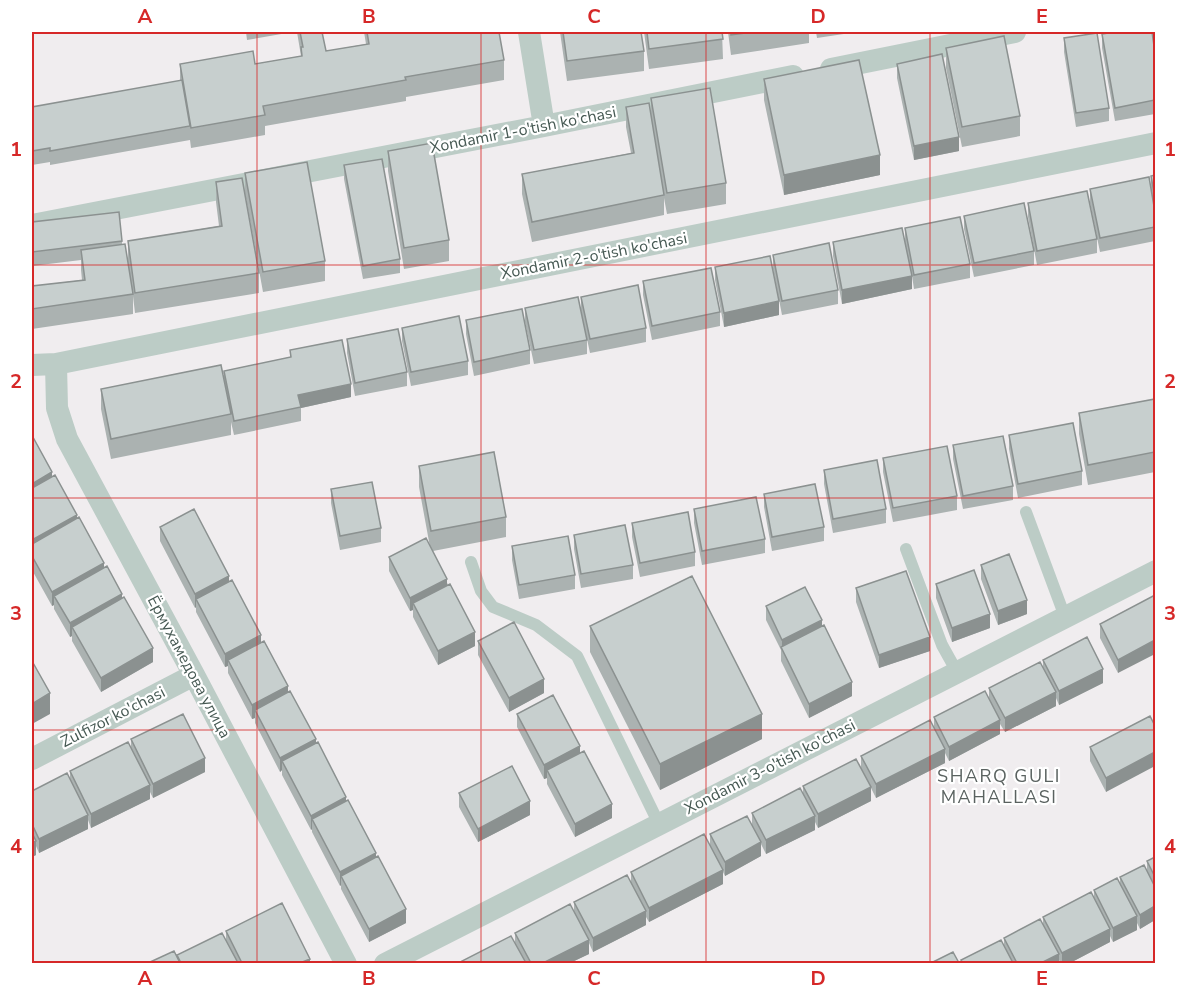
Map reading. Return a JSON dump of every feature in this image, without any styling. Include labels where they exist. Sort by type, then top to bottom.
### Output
[{"type":"street","points":[[529,32],[544,126]]},
{"type":"street","name":"Xondamir 1-o'tish ko'chasi","points":[[32,225],[1015,32]]},
{"type":"street","name":"Xondamir 2-o'tish ko'chasi","points":[[32,365],[56,364],[1155,143]]},
{"type":"street","name":"Ёрмухамедова улица","points":[[56,364],[57,408],[67,439],[346,963]]},
{"type":"street","name":"Xondamir 3-o'tish ko'chasi","points":[[386,963],[1155,571]]},
{"type":"street","name":"Zulfizor ko'chasi","points":[[32,759],[194,675]]},
{"type":"lane","points":[[1026,512],[1065,617]]},
{"type":"lane","points":[[906,549],[942,645],[957,672]]},
{"type":"lane","points":[[471,562],[481,591],[493,607],[536,625],[577,656],[659,824]]},
{"type":"building","points":[[300,32],[322,32],[326,51],[369,44],[367,32],[499,32],[504,60],[405,77],[406,80],[263,106],[265,115],[191,128],[180,64],[253,51],[255,64],[302,56]]},
{"type":"building","points":[[563,32],[641,32],[644,51],[567,61]]},
{"type":"building","points":[[647,32],[722,32],[723,39],[649,49]]},
{"type":"building","points":[[731,32],[753,32],[731,35]]},
{"type":"building","points":[[1152,32],[1155,53],[1155,100],[1115,108],[1102,34]]},
{"type":"building","points":[[1097,33],[1109,108],[1076,113],[1064,38]]},
{"type":"building","points":[[1004,36],[1020,116],[962,127],[946,48]]},
{"type":"building","points":[[942,54],[959,137],[914,146],[897,64]]},
{"type":"building","points":[[859,60],[880,155],[784,175],[764,79]]},
{"type":"building","points":[[182,80],[190,126],[50,151],[50,148],[32,151],[32,107]]},
{"type":"building","points":[[710,88],[726,183],[667,193],[651,98]]},
{"type":"building","points":[[649,103],[664,195],[532,222],[522,174],[634,153],[626,107]]},
{"type":"building","points":[[432,143],[449,240],[404,248],[388,151]]},
{"type":"building","points":[[382,159],[400,259],[363,266],[344,165]]},
{"type":"building","points":[[307,162],[325,261],[263,272],[245,173]]},
{"type":"building","points":[[1155,175],[1155,198],[1151,176]]},
{"type":"building","points":[[1149,177],[1155,227],[1100,238],[1090,189]]},
{"type":"building","points":[[242,178],[259,273],[135,293],[128,241],[222,226],[216,182]]},
{"type":"building","points":[[1087,191],[1097,239],[1037,251],[1028,203]]},
{"type":"building","points":[[1024,203],[1034,251],[974,263],[964,216]]},
{"type":"building","points":[[119,212],[122,241],[32,252],[32,222]]},
{"type":"building","points":[[960,217],[970,264],[914,275],[905,228]]},
{"type":"building","points":[[902,228],[912,276],[842,290],[833,242]]},
{"type":"building","points":[[829,243],[838,290],[782,301],[773,255]]},
{"type":"building","points":[[125,244],[133,294],[32,309],[32,286],[85,280],[81,250]]},
{"type":"building","points":[[770,256],[779,301],[724,313],[715,267]]},
{"type":"building","points":[[711,268],[720,312],[652,326],[643,281]]},
{"type":"building","points":[[638,285],[646,328],[590,339],[581,297]]},
{"type":"building","points":[[578,297],[587,340],[534,350],[525,308]]},
{"type":"building","points":[[522,309],[530,350],[474,362],[466,320]]},
{"type":"building","points":[[459,316],[468,361],[411,372],[402,328]]},
{"type":"building","points":[[398,329],[407,372],[355,383],[347,339]]},
{"type":"building","points":[[342,340],[351,384],[298,395],[301,407],[234,421],[224,371],[291,357],[290,350]]},
{"type":"building","points":[[221,365],[231,414],[111,439],[101,389]]},
{"type":"building","points":[[1155,399],[1155,452],[1088,465],[1079,413]]},
{"type":"building","points":[[1073,423],[1082,471],[1018,484],[1009,435]]},
{"type":"building","points":[[1003,436],[1013,486],[963,496],[953,445]]},
{"type":"building","points":[[34,439],[52,472],[32,484],[32,441]]},
{"type":"building","points":[[947,446],[957,496],[893,508],[883,458]]},
{"type":"building","points":[[494,452],[506,517],[431,531],[419,466]]},
{"type":"building","points":[[877,460],[886,509],[833,519],[824,470]]},
{"type":"building","points":[[55,475],[77,515],[32,540],[32,488]]},
{"type":"building","points":[[372,482],[381,528],[340,536],[331,489]]},
{"type":"building","points":[[815,484],[824,527],[772,537],[764,494]]},
{"type":"building","points":[[756,497],[765,539],[702,551],[694,509]]},
{"type":"building","points":[[194,509],[229,576],[195,594],[160,527]]},
{"type":"building","points":[[688,512],[695,552],[640,563],[632,523]]},
{"type":"building","points":[[79,517],[104,563],[52,592],[32,556],[32,544]]},
{"type":"building","points":[[625,525],[633,565],[581,574],[574,535]]},
{"type":"building","points":[[568,536],[575,575],[519,585],[512,546]]},
{"type":"building","points":[[426,538],[447,579],[410,598],[389,557]]},
{"type":"building","points":[[1009,554],[1027,600],[998,611],[981,565]]},
{"type":"building","points":[[107,566],[122,594],[70,623],[54,596]]},
{"type":"building","points":[[974,570],[990,614],[952,628],[936,584]]},
{"type":"building","points":[[906,571],[930,637],[879,655],[856,588]]},
{"type":"building","points":[[692,576],[762,714],[660,764],[590,626]]},
{"type":"building","points":[[232,580],[261,635],[225,654],[196,599]]},
{"type":"building","points":[[450,584],[475,632],[438,651],[413,603]]},
{"type":"building","points":[[805,587],[822,620],[782,640],[766,606]]},
{"type":"building","points":[[1155,595],[1155,640],[1118,660],[1100,624]]},
{"type":"building","points":[[124,597],[153,648],[101,678],[72,627]]},
{"type":"building","points":[[514,622],[544,679],[509,698],[478,641]]},
{"type":"building","points":[[824,625],[852,682],[809,704],[781,647]]},
{"type":"building","points":[[1087,637],[1103,669],[1059,691],[1043,660]]},
{"type":"building","points":[[264,641],[288,686],[252,705],[228,660]]},
{"type":"building","points":[[32,661],[50,693],[32,704]]},
{"type":"building","points":[[1040,662],[1056,692],[1005,718],[989,688]]},
{"type":"building","points":[[290,691],[316,739],[280,758],[255,710]]},
{"type":"building","points":[[985,691],[1000,720],[949,747],[934,717]]},
{"type":"building","points":[[553,695],[580,746],[544,765],[517,714]]},
{"type":"building","points":[[183,714],[205,758],[153,784],[131,739]]},
{"type":"building","points":[[1150,716],[1155,726],[1155,752],[1106,778],[1090,747]]},
{"type":"building","points":[[930,720],[945,749],[876,784],[861,756]]},
{"type":"building","points":[[128,742],[150,785],[91,814],[70,771]]},
{"type":"building","points":[[318,742],[346,797],[311,816],[282,761]]},
{"type":"building","points":[[584,751],[612,804],[575,824],[547,770]]},
{"type":"building","points":[[856,759],[871,787],[818,814],[803,786]]},
{"type":"building","points":[[512,766],[530,801],[478,829],[459,793]]},
{"type":"building","points":[[67,773],[88,815],[39,839],[32,824],[32,791]]},
{"type":"building","points":[[800,788],[815,816],[766,840],[752,813]]},
{"type":"building","points":[[348,800],[376,853],[340,872],[312,819]]},
{"type":"building","points":[[747,816],[761,842],[725,862],[710,834]]},
{"type":"building","points":[[704,834],[723,870],[649,908],[631,872]]},
{"type":"building","points":[[378,856],[406,909],[369,929],[341,876]]},
{"type":"building","points":[[1155,857],[1155,877],[1147,861]]},
{"type":"building","points":[[1144,865],[1155,887],[1155,906],[1140,915],[1120,877]]},
{"type":"building","points":[[627,875],[646,911],[593,938],[574,902]]},
{"type":"building","points":[[1117,878],[1137,916],[1113,928],[1094,890]]},
{"type":"building","points":[[1091,892],[1110,929],[1062,953],[1043,917]]},
{"type":"building","points":[[282,903],[310,959],[300,963],[242,963],[226,931]]},
{"type":"building","points":[[570,904],[589,940],[543,963],[531,963],[515,933]]},
{"type":"building","points":[[1040,919],[1059,954],[1041,963],[1017,963],[1004,938]]},
{"type":"building","points":[[222,933],[238,963],[181,963],[177,955]]},
{"type":"building","points":[[511,936],[526,963],[463,963],[462,961]]},
{"type":"building","points":[[1001,940],[1013,963],[963,963],[961,960]]},
{"type":"building","points":[[174,951],[180,963],[148,963]]},
{"type":"building","points":[[953,952],[959,963],[931,963]]},
{"type":"district","name":"SHARQ GULI MAHALLASI","points":[[999,786]]}]
